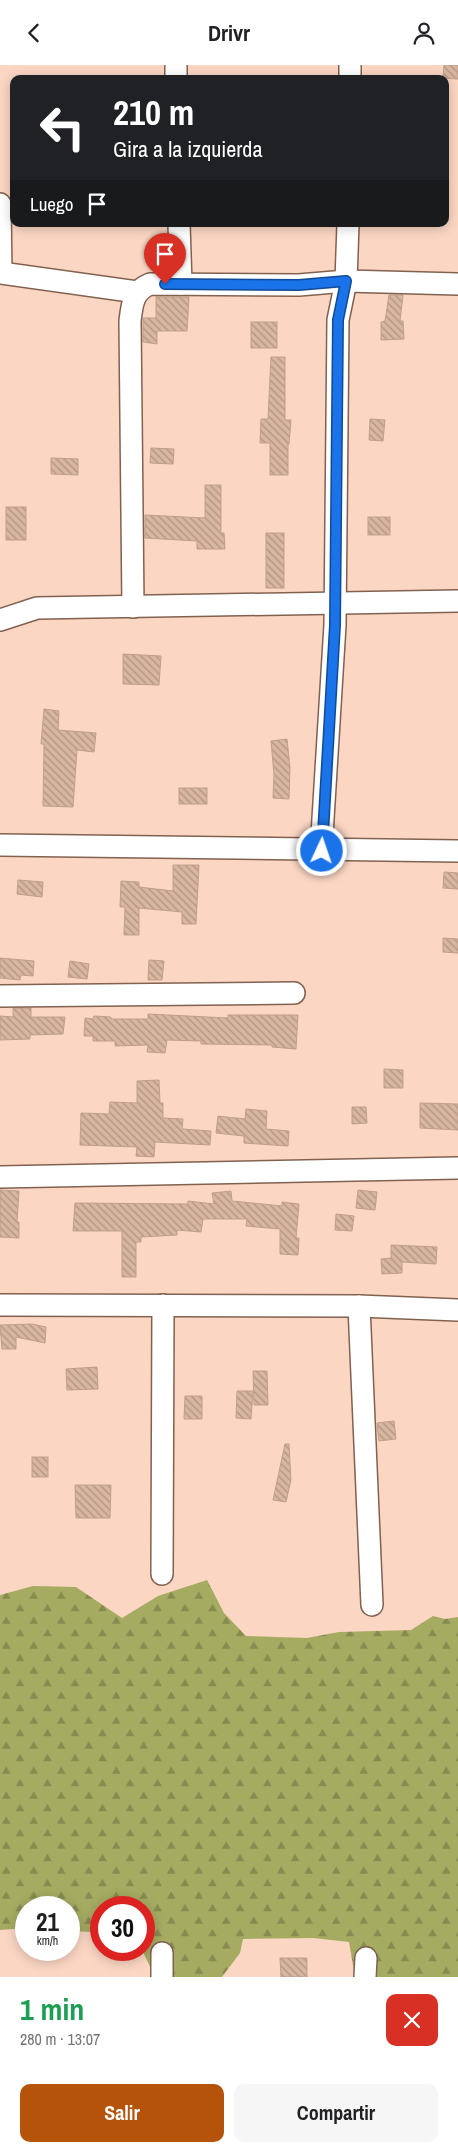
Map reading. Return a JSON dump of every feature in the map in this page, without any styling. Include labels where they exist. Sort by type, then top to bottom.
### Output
[{"type":"street","points":[[0,205],[1,273],[137,292]]},
{"type":"street","points":[[179,227],[181,283]]},
{"type":"street","points":[[322,851],[335,625],[338,320],[346,281],[348,227]]},
{"type":"street","points":[[133,607],[130,321],[132,306],[137,292],[150,284],[181,283],[299,285],[346,281],[458,283]]},
{"type":"street","points":[[0,621],[37,608],[458,601]]},
{"type":"street","points":[[0,845],[322,851],[458,851]]},
{"type":"street","points":[[0,995],[294,993]]},
{"type":"street","points":[[0,1177],[458,1168]]},
{"type":"street","points":[[0,1305],[358,1306],[458,1310]]},
{"type":"street","points":[[162,1574],[163,1305]]},
{"type":"street","points":[[358,1306],[372,1605]]},
{"type":"street","points":[[162,1953],[162,1977]]},
{"type":"green space","points":[[207,1580],[224,1613],[246,1636],[307,1638],[339,1632],[411,1630],[433,1616],[445,1619],[458,1617],[458,1977],[355,1977],[349,1942],[313,1938],[243,1939],[240,1953],[222,1977],[155,1977],[147,1961],[155,1961],[155,1896],[90,1896],[90,1932],[80,1932],[80,1896],[15,1896],[15,1929],[0,1930],[0,1595],[33,1586],[76,1587],[122,1618],[158,1596]]},
{"type":"building","points":[[444,65],[458,65],[458,79],[449,78],[449,75],[443,75]]},
{"type":"building","points":[[389,295],[403,295],[400,321],[403,321],[404,339],[381,340],[381,322],[385,321]]},
{"type":"building","points":[[156,297],[189,297],[187,331],[157,331],[157,344],[143,342],[143,318],[156,318]]},
{"type":"building","points":[[251,322],[277,322],[277,348],[251,348]]},
{"type":"building","points":[[271,357],[285,357],[285,420],[291,420],[288,444],[288,475],[270,475],[270,443],[260,443],[261,419],[268,419]]},
{"type":"building","points":[[370,419],[385,420],[383,441],[369,440]]},
{"type":"building","points":[[151,448],[174,449],[173,464],[150,463]]},
{"type":"building","points":[[51,458],[78,459],[78,475],[51,474]]},
{"type":"building","points":[[205,485],[221,485],[221,533],[224,533],[225,549],[197,549],[197,541],[145,538],[145,515],[205,518]]},
{"type":"building","points":[[6,507],[26,507],[26,540],[6,540]]},
{"type":"building","points":[[368,517],[390,517],[390,535],[368,535]]},
{"type":"building","points":[[266,533],[284,533],[284,588],[266,588]]},
{"type":"building","points":[[123,654],[161,656],[159,685],[123,684]]},
{"type":"building","points":[[44,709],[59,711],[58,730],[96,733],[94,752],[77,750],[73,807],[43,806],[44,744],[41,744]]},
{"type":"building","points":[[287,739],[290,768],[289,799],[273,798],[274,775],[271,741]]},
{"type":"building","points":[[179,788],[207,788],[207,804],[179,804]]},
{"type":"building","points":[[173,865],[199,865],[196,924],[182,924],[182,912],[139,908],[139,935],[124,935],[125,907],[120,907],[121,881],[139,882],[139,887],[173,891]]},
{"type":"building","points":[[444,872],[458,873],[458,889],[443,888]]},
{"type":"building","points":[[18,880],[43,882],[42,897],[17,894]]},
{"type":"building","points":[[443,938],[458,939],[458,953],[443,952]]},
{"type":"building","points":[[0,958],[34,961],[33,976],[21,975],[20,980],[0,978]]},
{"type":"building","points":[[149,960],[164,961],[162,980],[148,980]]},
{"type":"building","points":[[70,961],[89,964],[87,979],[68,977]]},
{"type":"building","points":[[13,1008],[31,1008],[31,1017],[65,1017],[63,1034],[30,1035],[30,1039],[0,1040],[0,1016],[13,1017]]},
{"type":"building","points":[[148,1014],[228,1018],[228,1015],[298,1015],[296,1049],[272,1047],[272,1045],[201,1044],[201,1041],[167,1040],[165,1053],[147,1052],[148,1045],[115,1046],[115,1041],[93,1041],[93,1036],[84,1036],[85,1018],[93,1019],[94,1016],[111,1017],[111,1019],[148,1019]]},
{"type":"building","points":[[384,1069],[403,1070],[403,1088],[384,1088]]},
{"type":"building","points":[[159,1080],[160,1103],[163,1103],[163,1118],[183,1119],[182,1129],[211,1131],[210,1145],[155,1142],[154,1157],[136,1156],[137,1147],[80,1145],[81,1113],[109,1114],[110,1102],[137,1103],[137,1081]]},
{"type":"building","points":[[420,1103],[458,1104],[458,1130],[420,1128]]},
{"type":"building","points":[[352,1107],[366,1107],[367,1123],[352,1124]]},
{"type":"building","points":[[246,1109],[267,1111],[266,1129],[289,1131],[288,1146],[244,1143],[244,1136],[216,1133],[218,1116],[245,1119]]},
{"type":"building","points":[[0,1190],[19,1191],[17,1222],[19,1222],[19,1238],[0,1237]]},
{"type":"building","points":[[358,1190],[377,1192],[375,1210],[356,1208]]},
{"type":"building","points":[[231,1191],[232,1201],[282,1206],[282,1202],[299,1204],[296,1238],[299,1238],[298,1255],[280,1254],[280,1229],[246,1226],[247,1219],[203,1219],[201,1232],[177,1230],[177,1235],[141,1237],[141,1242],[136,1242],[136,1277],[122,1277],[122,1231],[73,1231],[75,1203],[188,1204],[188,1201],[214,1204],[212,1193]]},
{"type":"building","points":[[336,1214],[354,1216],[352,1231],[335,1230]]},
{"type":"building","points":[[391,1245],[437,1247],[436,1264],[402,1262],[402,1273],[382,1274],[381,1259],[391,1258]]},
{"type":"building","points":[[32,1324],[46,1327],[45,1343],[16,1337],[16,1349],[2,1349],[0,1325]]},
{"type":"building","points":[[97,1367],[98,1389],[67,1390],[66,1369]]},
{"type":"building","points":[[253,1371],[267,1371],[268,1405],[254,1405]]},
{"type":"building","points":[[237,1391],[253,1391],[251,1419],[236,1418]]},
{"type":"building","points":[[185,1396],[202,1396],[202,1419],[184,1419]]},
{"type":"building","points":[[394,1421],[396,1439],[379,1441],[377,1423]]},
{"type":"building","points":[[285,1444],[289,1444],[291,1480],[286,1502],[273,1500]]},
{"type":"building","points":[[32,1457],[48,1457],[48,1477],[32,1477]]},
{"type":"building","points":[[75,1485],[111,1485],[110,1518],[76,1518]]},
{"type":"building","points":[[280,1958],[307,1958],[307,1977],[281,1977]]},
{"type":"route","points":[[165,284],[299,285],[346,281],[338,320],[335,625],[322,851]]}]
